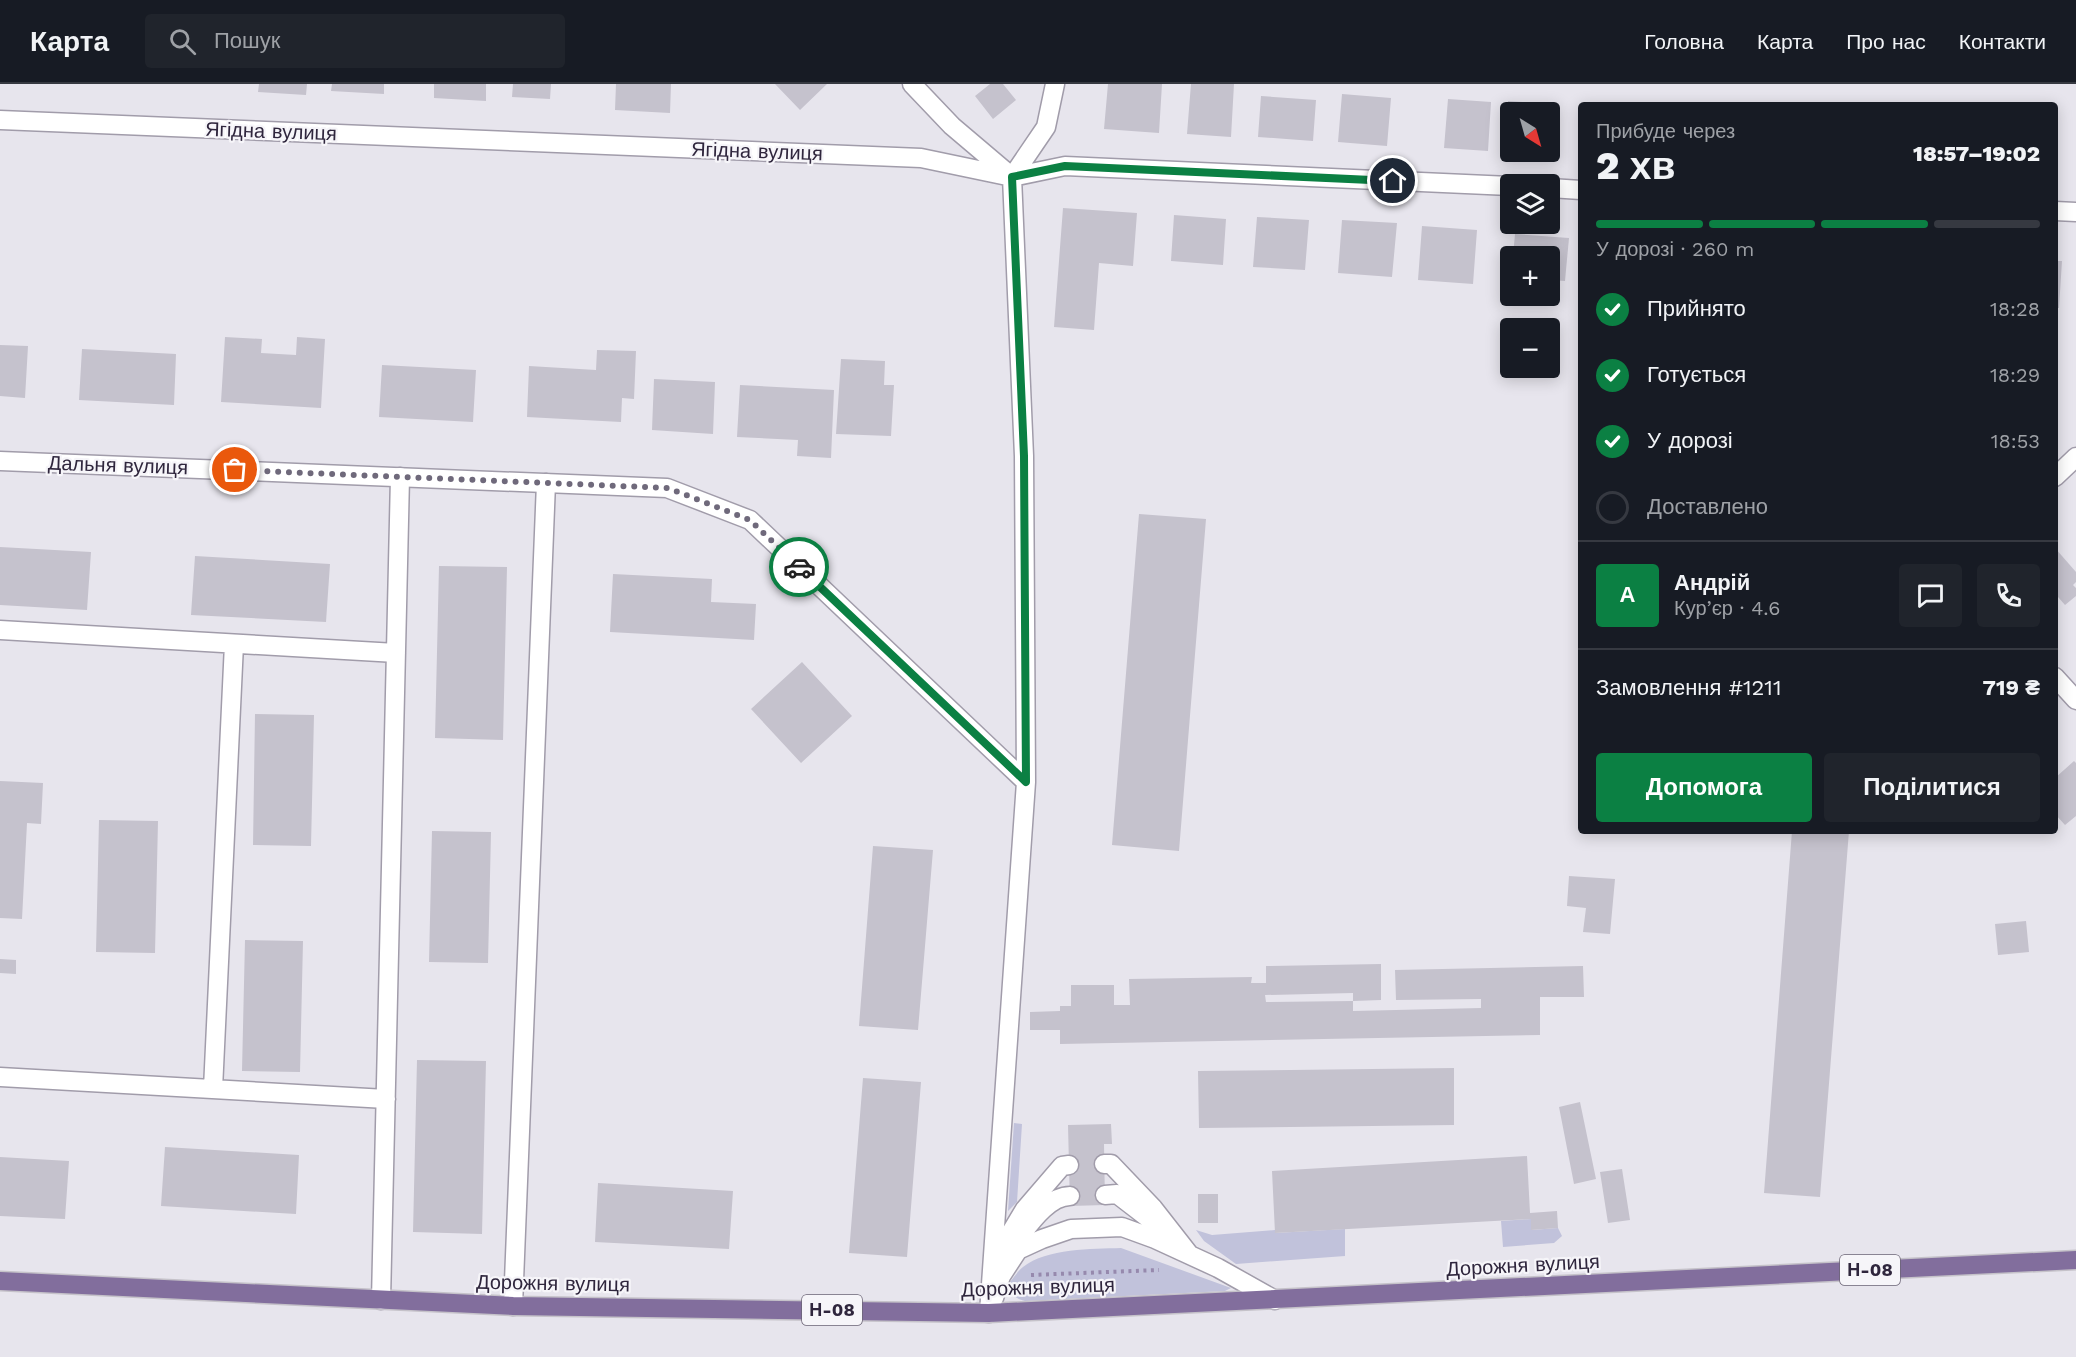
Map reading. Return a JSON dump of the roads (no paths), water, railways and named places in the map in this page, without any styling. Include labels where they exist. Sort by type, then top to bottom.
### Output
[{"type":"main road","name":"Дорожня вулиця","points":[[0,1281],[513,1306],[989,1313],[2076,1260]]},
{"type":"street","points":[[912,84],[952,126],[1012,177]]},
{"type":"street","points":[[989,1313],[1026,782],[1024,456],[1012,177],[1046,127],[1054,84]]},
{"type":"street","name":"Ягідна вулиця","points":[[0,120],[921,158],[1012,177],[1065,166],[1500,186]]},
{"type":"street","points":[[1560,188],[1578,189]]},
{"type":"street","points":[[2058,211],[2076,212]]},
{"type":"street","points":[[2058,474],[2076,457]]},
{"type":"street","name":"Дальня вулиця","points":[[0,461],[668,488],[750,520],[1026,782]]},
{"type":"street","points":[[381,1300],[400,477]]},
{"type":"street","points":[[513,1306],[546,483]]},
{"type":"street","points":[[0,630],[396,653]]},
{"type":"street","points":[[213,1089],[234,644]]},
{"type":"street","points":[[2058,680],[2076,700]]},
{"type":"street","points":[[0,1077],[386,1099]]},
{"type":"street","points":[[1104,1164],[1112,1164],[1153,1208],[1192,1257]]},
{"type":"street","points":[[1001,1276],[1010,1233],[1025,1209],[1062,1166],[1069,1166]]},
{"type":"street","points":[[1105,1195],[1117,1194],[1154,1222],[1192,1257]]},
{"type":"street","points":[[989,1313],[1001,1276],[1016,1242],[1037,1216],[1061,1196],[1070,1196]]},
{"type":"street","points":[[1001,1276],[1018,1250],[1042,1239],[1071,1229],[1122,1227],[1155,1239],[1218,1268],[1275,1300]]}]
